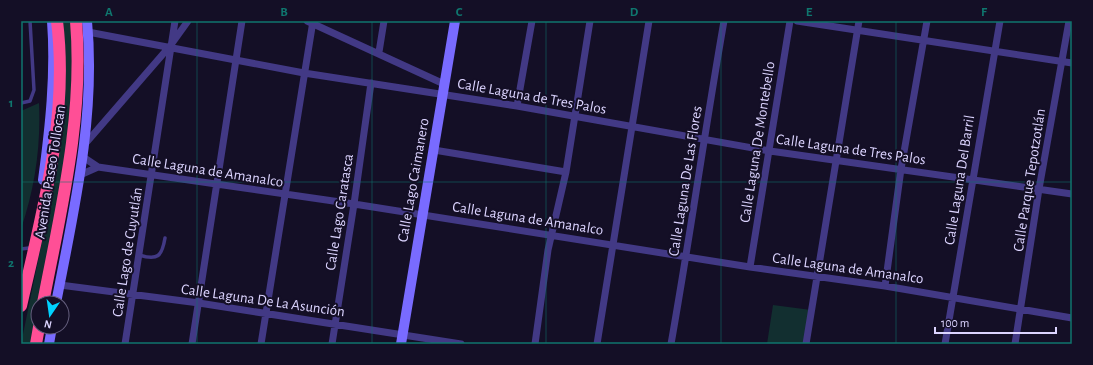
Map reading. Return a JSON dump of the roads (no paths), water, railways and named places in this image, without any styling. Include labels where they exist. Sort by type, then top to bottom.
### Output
[{"type":"highway","name":"Avenida Paseo Tollocan","points":[[21,306],[48,183],[58,113],[59,55],[57,21]]},
{"type":"highway","name":"Avenida Paseo Tollocan","points":[[46,295],[82,106],[76,21]]},
{"type":"main road","name":"Avenida Paseo Tollocan","points":[[21,282],[25,248],[42,187],[49,137],[52,83],[52,21]]},
{"type":"main road","name":"Avenida Paseo Tollocan","points":[[58,295],[85,144],[82,106],[88,32],[87,21]]},
{"type":"main road","name":"Calle Lago Caimanero","points":[[402,339],[455,21]]},
{"type":"street","name":"Calle Lago de Cuyutlán","points":[[125,344],[153,174],[170,46],[175,21]]},
{"type":"street","points":[[85,144],[170,46],[188,21]]},
{"type":"street","points":[[192,344],[218,184],[242,21]]},
{"type":"street","points":[[379,52],[384,21]]},
{"type":"street","points":[[517,106],[532,21]]},
{"type":"street","points":[[535,344],[548,250],[566,172],[590,21]]},
{"type":"street","points":[[597,344],[648,21]]},
{"type":"street","name":"Calle Laguna De Las Flores","points":[[671,344],[687,257],[704,138],[724,21]]},
{"type":"street","name":"Calle Laguna De Montebello","points":[[750,267],[790,21]]},
{"type":"street","points":[[797,21],[1072,63]]},
{"type":"street","points":[[806,344],[859,21]]},
{"type":"street","points":[[885,286],[901,169],[927,21]]},
{"type":"street","name":"Calle Laguna Del Barril","points":[[945,344],[1000,21]]},
{"type":"street","name":"Calle Parque Tepotzotlán","points":[[1015,344],[1039,189],[1069,21]]},
{"type":"street","points":[[261,344],[311,22],[379,52],[444,89]]},
{"type":"street","name":"Calle Laguna de Tres Palos","points":[[88,32],[170,46],[237,61],[304,73],[371,83],[444,89],[517,106],[704,138],[770,151],[1072,194]]},
{"type":"street","name":"Calle Lago Caratasca","points":[[332,344],[371,83]]},
{"type":"street","points":[[434,150],[566,172]]},
{"type":"street","name":"Calle Laguna de Amanalco","points":[[83,157],[98,167],[354,204],[614,244],[750,267],[885,286],[1072,318]]},
{"type":"street","points":[[80,175],[98,167]]},
{"type":"street","name":"Calle Laguna De La Asunción","points":[[60,285],[199,303],[335,324],[402,339],[461,344]]},
{"type":"lane","points":[[21,102],[30,100],[34,90],[30,21]]},
{"type":"lane","points":[[139,255],[153,258],[157,256],[164,248],[165,238]]}]
